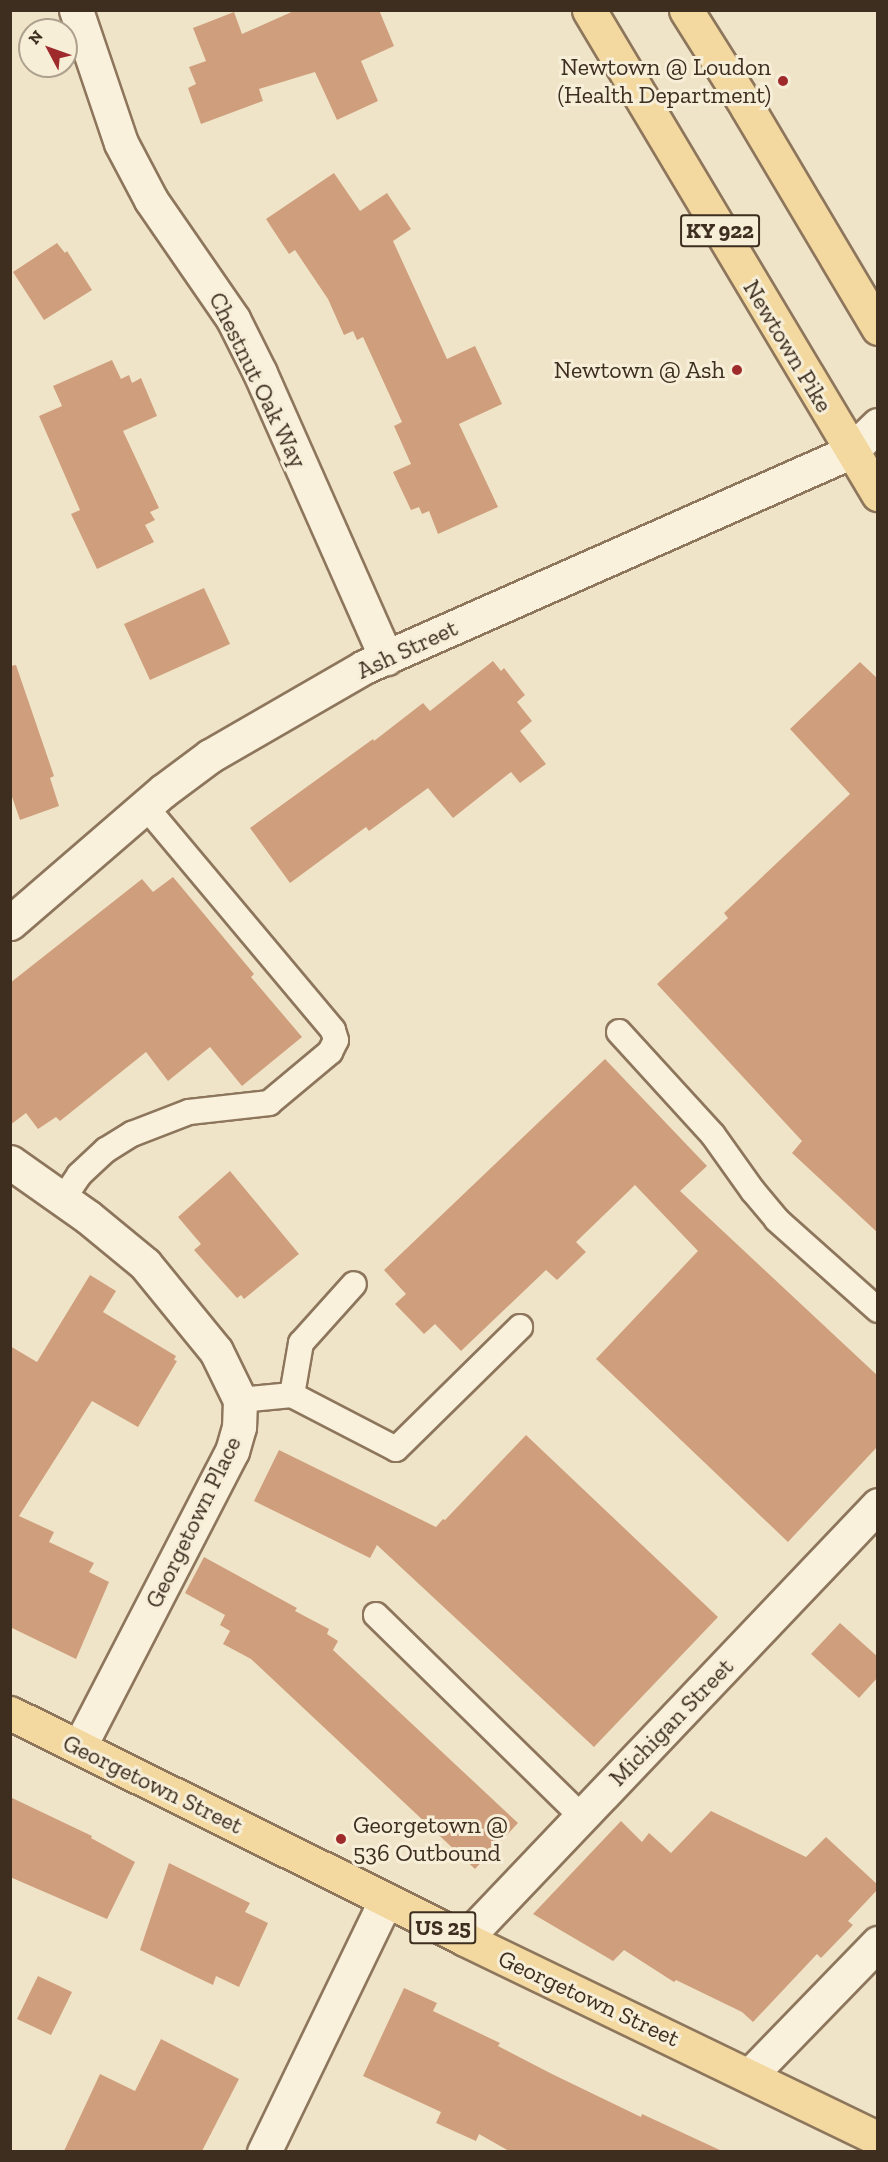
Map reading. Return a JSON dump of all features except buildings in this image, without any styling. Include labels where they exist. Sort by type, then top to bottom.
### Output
[{"type":"main road","name":"Newtown Pike","points":[[589,10],[864,450],[878,494]]},
{"type":"main road","points":[[686,10],[747,107],[878,328]]},
{"type":"main road","name":"Georgetown Street","points":[[10,1713],[465,1939],[750,2075],[878,2139]]},
{"type":"street","name":"Chestnut Oak Way","points":[[76,10],[121,143],[151,200],[233,319],[260,373],[386,658]]},
{"type":"street","points":[[864,450],[878,425]]},
{"type":"street","name":"Ash Street","points":[[10,923],[146,806],[210,756],[364,668],[864,450]]},
{"type":"street","name":"Georgetown Place","points":[[10,1162],[63,1199],[146,1264],[216,1351],[240,1400],[239,1427],[232,1451],[79,1748]]},
{"type":"street","name":"Michigan Street","points":[[465,1939],[878,1505]]},
{"type":"street","points":[[264,2151],[386,1900]]},
{"type":"street","points":[[750,2075],[878,1942]]},
{"type":"lane","points":[[63,1199],[79,1175],[106,1150],[132,1134],[189,1112],[269,1103],[330,1052],[336,1040],[333,1030],[146,806]]},
{"type":"lane","points":[[619,1032],[713,1135],[777,1220],[878,1310]]},
{"type":"lane","points":[[292,1395],[301,1343],[354,1284]]},
{"type":"lane","points":[[240,1400],[292,1395],[396,1449],[520,1328]]},
{"type":"lane","points":[[376,1615],[582,1816]]},
{"type":"place","name":"Newtown @ Loudon (Health Department)","points":[[783,81]]},
{"type":"place","name":"Newtown @ Ash","points":[[737,370]]},
{"type":"place","name":"Georgetown @ 536 Outbound","points":[[341,1839]]}]
